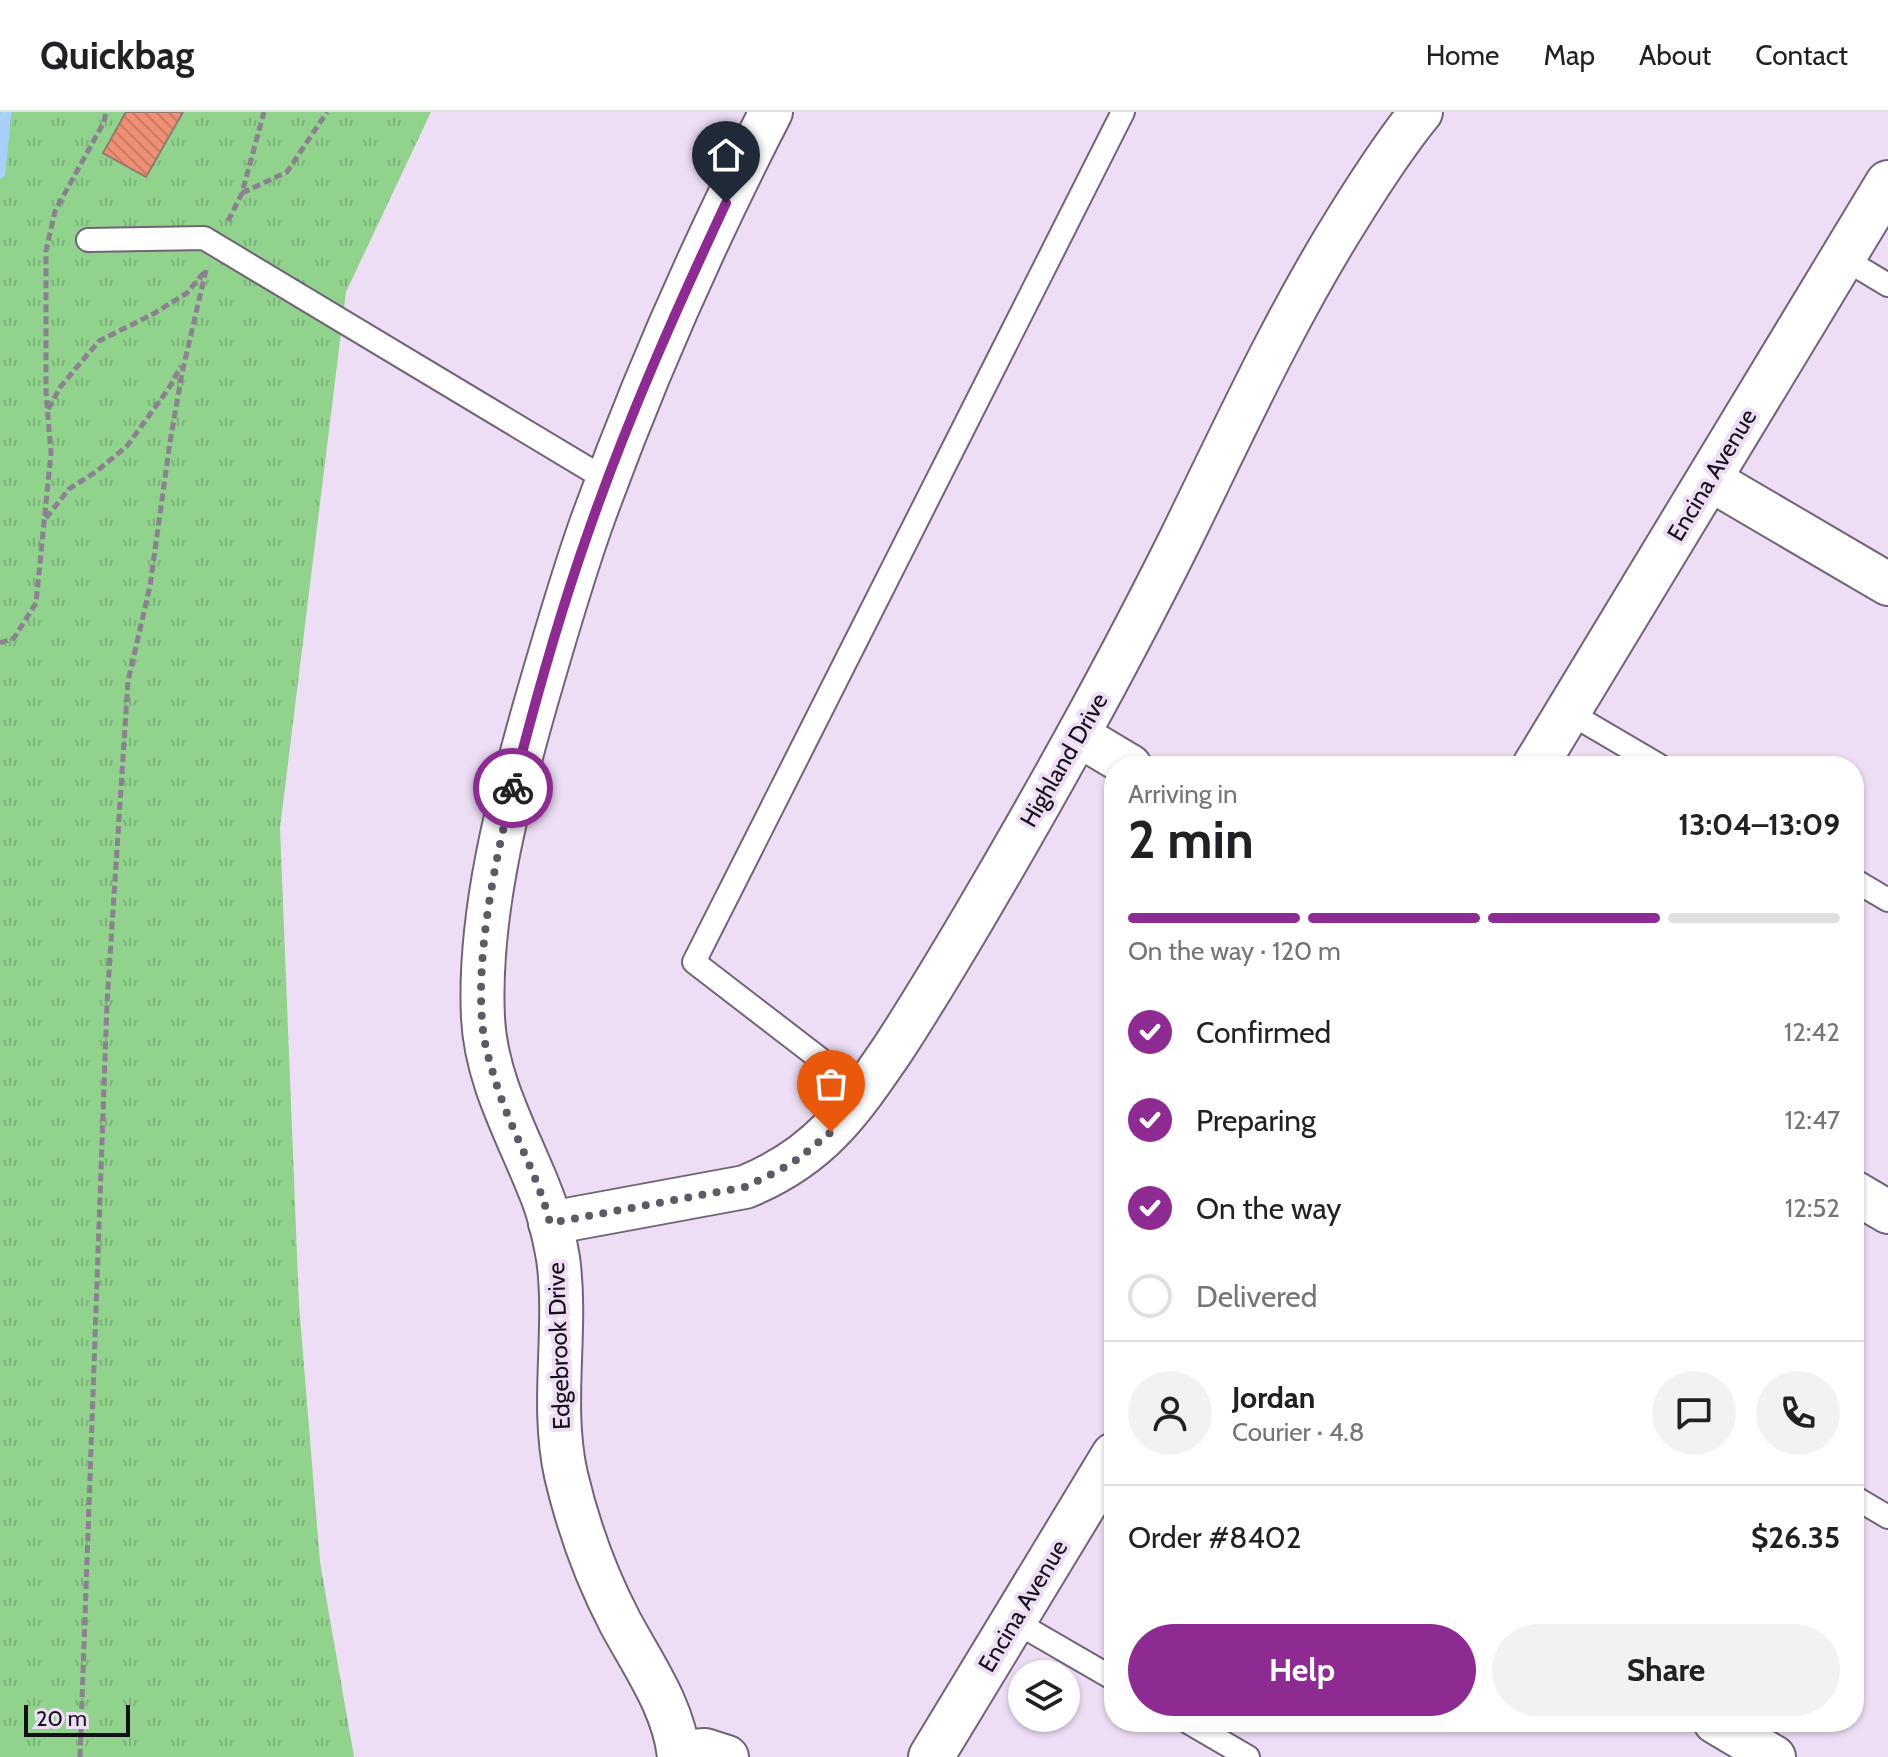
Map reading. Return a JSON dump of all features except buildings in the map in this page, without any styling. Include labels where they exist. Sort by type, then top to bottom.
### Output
[{"type":"street","name":"Edgebrook Drive","points":[[679,1754],[670,1720],[655,1685],[602,1584],[581,1528],[566,1473],[559,1420],[562,1324],[557,1257],[541,1192],[506,1113],[490,1062],[483,1021],[483,963],[500,849],[525,741],[564,608],[607,480],[686,289],[771,112]]},
{"type":"street","name":"Highland Drive","points":[[550,1223],[745,1187],[798,1159],[843,1119],[936,980],[1078,735],[1151,599],[1292,314],[1374,176],[1421,112]]},
{"type":"street","name":"Encina Avenue","points":[[1541,756],[1888,183]]},
{"type":"street","points":[[1709,479],[1888,584]]},
{"type":"street","points":[[1078,735],[1113,756]]},
{"type":"street","points":[[1864,1198],[1888,1212]]},
{"type":"street","name":"Encina Avenue","points":[[931,1757],[1104,1472]]},
{"type":"street","points":[[1732,1732],[1774,1757]]},
{"type":"street","points":[[679,1754],[705,1750],[727,1757]]},
{"type":"lane","points":[[863,1092],[694,962],[1123,112]]},
{"type":"lane","points":[[88,240],[204,238],[607,480]]},
{"type":"lane","points":[[1843,258],[1888,285]]},
{"type":"lane","points":[[1568,712],[1643,756]]},
{"type":"lane","points":[[1864,886],[1888,900]]},
{"type":"lane","points":[[1864,1503],[1888,1517]]},
{"type":"lane","points":[[1014,1621],[1104,1673]]},
{"type":"lane","points":[[1205,1732],[1248,1757]]},
{"type":"path","points":[[0,643],[14,638],[36,603],[51,453],[46,393],[46,251],[55,211],[104,122],[106,112]]},
{"type":"path","points":[[80,1757],[107,1003],[128,681],[150,586],[170,442],[205,271],[242,193],[264,112]]},
{"type":"path","points":[[242,193],[287,172],[327,112]]},
{"type":"path","points":[[48,409],[61,386],[99,341],[187,293],[205,271]]},
{"type":"path","points":[[45,519],[69,489],[127,446],[169,388],[185,359]]},
{"type":"green space","points":[[0,112],[431,112],[346,292],[280,828],[299,1305],[320,1562],[354,1757],[0,1757]]},
{"type":"waterway","points":[[0,173],[6,112]]},
{"type":"way so far","points":[[513,788],[489,915],[483,963],[483,1021],[497,1086],[515,1136],[541,1192],[550,1223],[745,1187],[798,1159],[831,1132]]},
{"type":"route","points":[[513,788],[588,532],[652,367],[726,203]]}]
